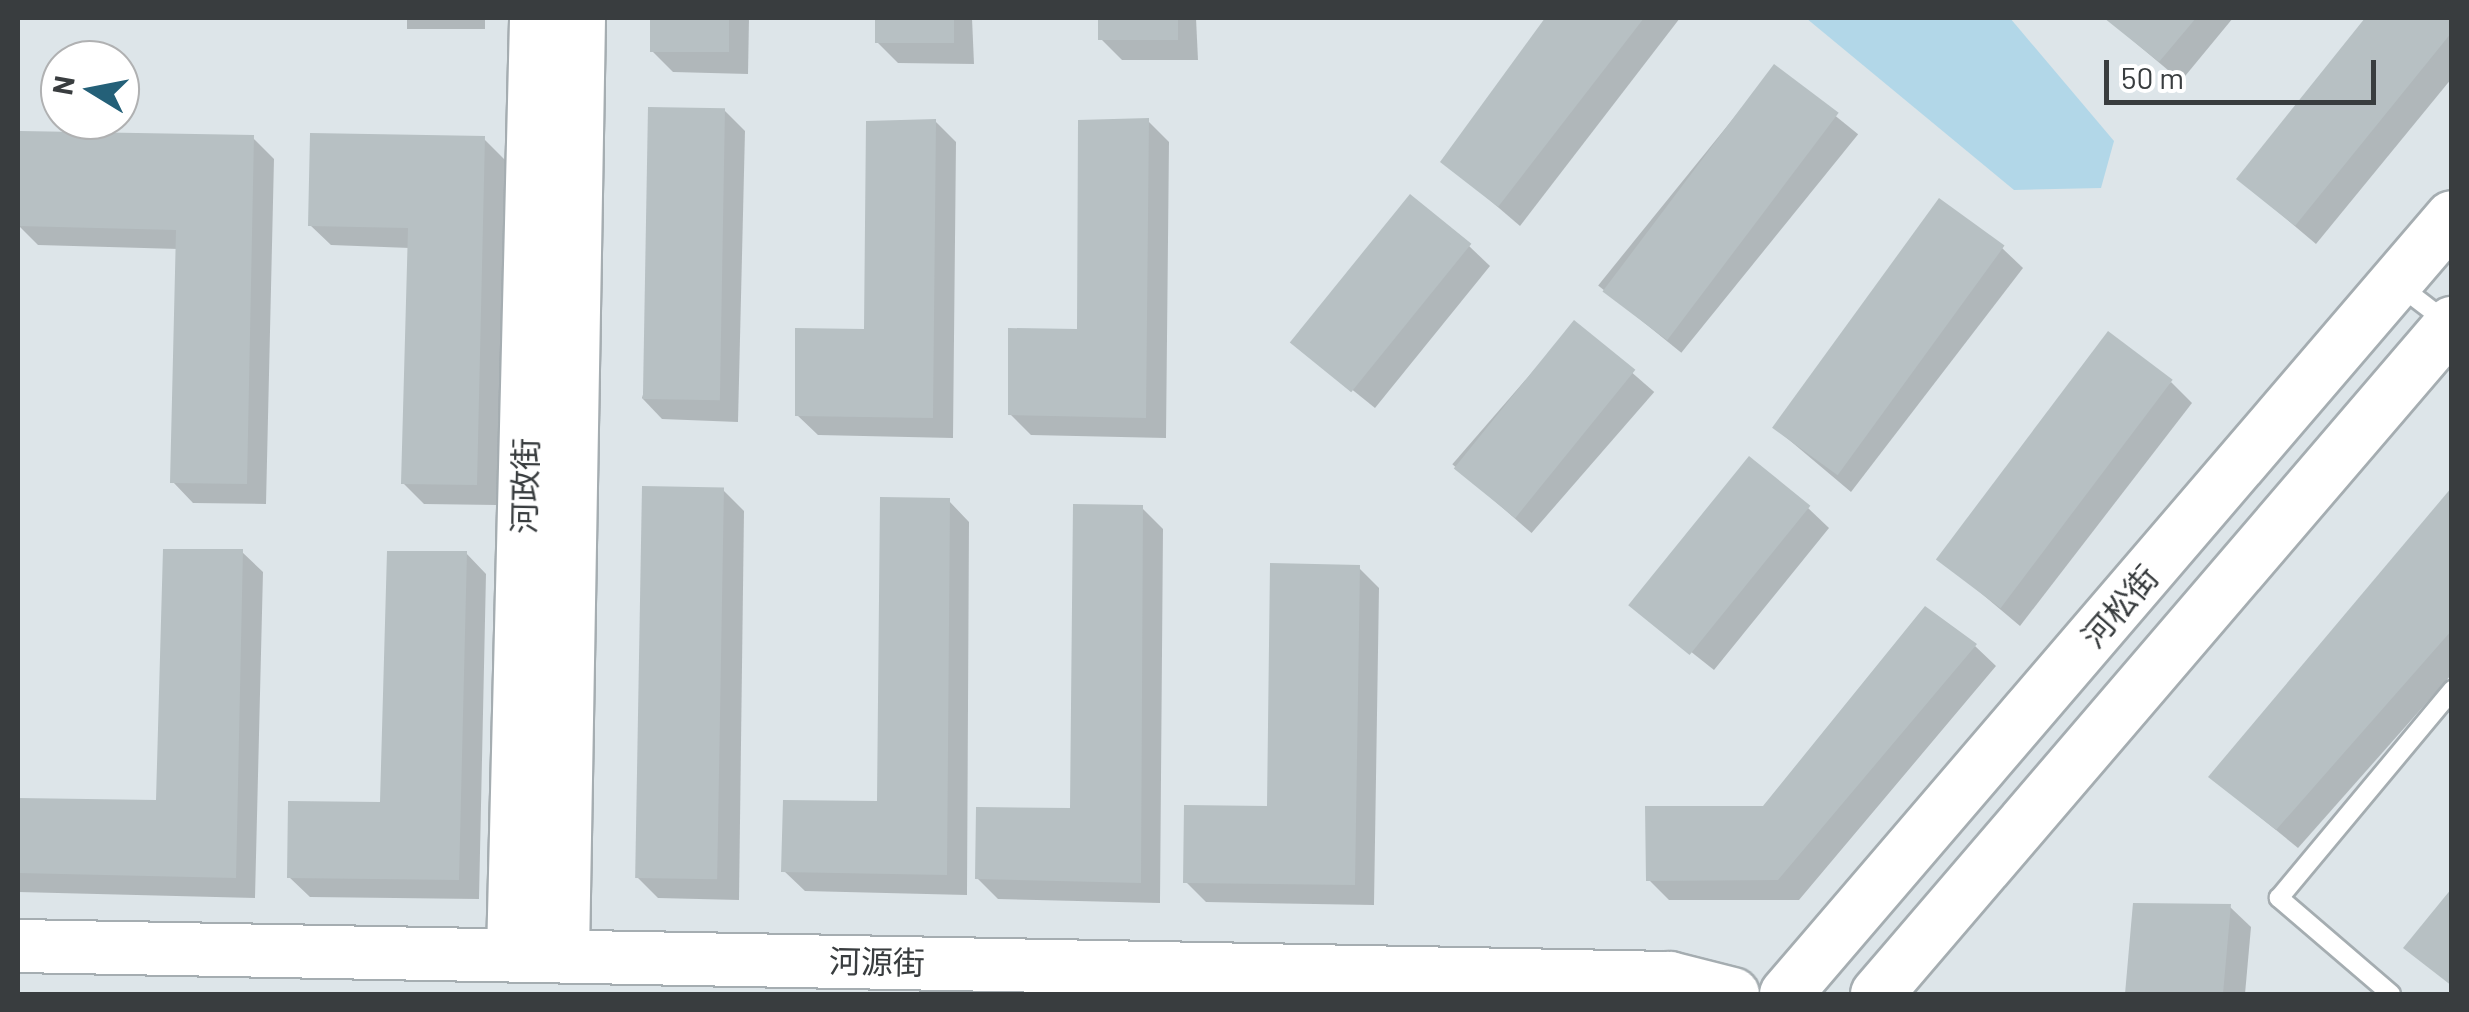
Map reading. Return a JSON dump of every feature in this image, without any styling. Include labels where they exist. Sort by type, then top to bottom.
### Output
[{"type":"street","name":"河政街","points":[[536,18],[538,954]]},
{"type":"street","name":"河政街","points":[[538,954],[579,18]]},
{"type":"street","name":"河松街","points":[[1786,994],[2452,217]]},
{"type":"street","points":[[1877,994],[2451,324]]},
{"type":"street","name":"河源街","points":[[18,946],[1670,978],[1733,994]]},
{"type":"lane","points":[[2396,282],[2451,324]]},
{"type":"lane","points":[[2391,994],[2279,898],[2452,690]]},
{"type":"shaded area","points":[[1806,18],[2010,18],[2114,141],[2101,188],[2014,190]]},
{"type":"building","points":[[650,18],[729,18],[729,52],[650,52]]},
{"type":"building","points":[[875,18],[954,18],[954,43],[875,43]]},
{"type":"building","points":[[1098,18],[1178,18],[1178,40],[1098,40]]},
{"type":"building","points":[[1545,18],[1644,18],[1498,207],[1440,162]]},
{"type":"building","points":[[2104,18],[2196,18],[2159,62]]},
{"type":"building","points":[[2365,18],[2452,18],[2452,32],[2295,226],[2236,179]]},
{"type":"building","points":[[1774,64],[1839,113],[1667,340],[1602,292]]},
{"type":"building","points":[[648,107],[725,108],[720,400],[643,399]]},
{"type":"building","points":[[1149,118],[1146,418],[1008,415],[1008,328],[1077,329],[1078,120]]},
{"type":"building","points":[[936,119],[933,418],[795,416],[795,328],[864,329],[866,121]]},
{"type":"building","points":[[20,131],[40,131],[40,140],[140,140],[140,133],[254,135],[247,484],[170,483],[176,230],[18,226]]},
{"type":"building","points":[[310,133],[485,136],[477,485],[401,484],[408,228],[308,226]]},
{"type":"building","points":[[1410,194],[1471,244],[1351,392],[1290,342]]},
{"type":"building","points":[[1939,198],[2005,246],[1838,475],[1772,428]]},
{"type":"building","points":[[1574,320],[1635,370],[1515,518],[1454,468]]},
{"type":"building","points":[[2108,331],[2173,380],[2001,608],[1936,559]]},
{"type":"building","points":[[1749,456],[1810,506],[1690,655],[1628,605]]},
{"type":"building","points":[[642,486],[724,487],[717,879],[635,878]]},
{"type":"building","points":[[2452,487],[2452,630],[2276,830],[2208,777]]},
{"type":"building","points":[[880,497],[950,498],[947,875],[781,872],[783,800],[877,801]]},
{"type":"building","points":[[1073,504],[1143,505],[1141,883],[975,879],[976,807],[1070,808]]},
{"type":"building","points":[[163,549],[243,549],[236,878],[18,873],[18,798],[156,800]]},
{"type":"building","points":[[387,551],[467,551],[459,880],[287,878],[288,801],[380,802]]},
{"type":"building","points":[[1270,563],[1360,565],[1355,885],[1183,883],[1184,805],[1267,806]]},
{"type":"building","points":[[1925,606],[1977,644],[1778,880],[1646,881],[1645,806],[1763,806]]},
{"type":"building","points":[[2452,888],[2452,986],[2403,948]]},
{"type":"building","points":[[2133,903],[2231,904],[2223,994],[2125,994]]}]
